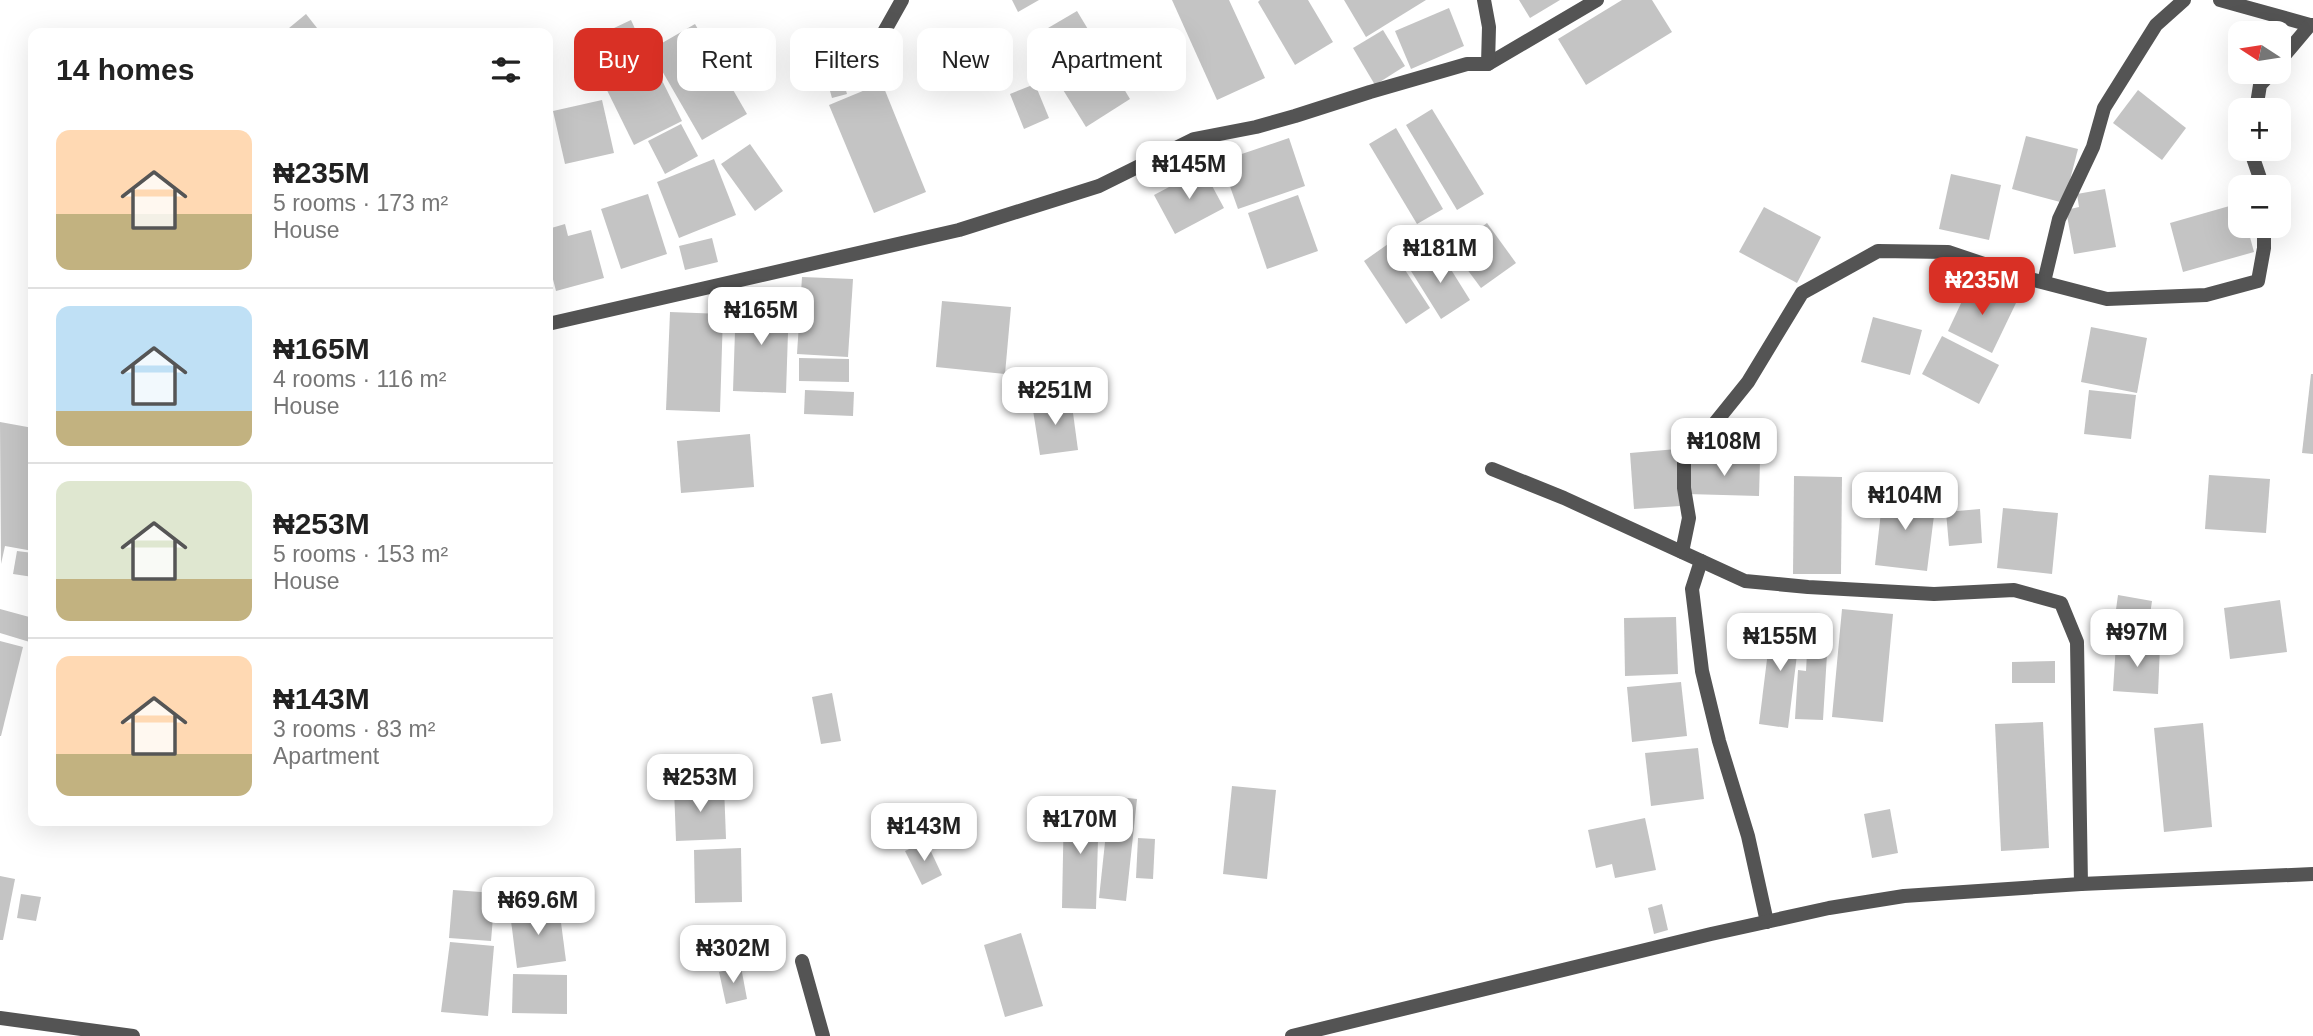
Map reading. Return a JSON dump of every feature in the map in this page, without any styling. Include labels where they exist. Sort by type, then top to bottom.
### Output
[{"type":"street","points":[[886,28],[902,0]]},
{"type":"street","points":[[1484,0],[1489,27],[1488,64]]},
{"type":"street","points":[[553,323],[959,230],[1099,186],[1194,139],[1282,120],[1467,64],[1488,64],[1597,0]]},
{"type":"street","points":[[2044,282],[2059,219],[2092,147],[2104,108],[2156,25],[2184,0]]},
{"type":"street","points":[[2220,0],[2311,25],[2291,48]]},
{"type":"street","points":[[1682,552],[1689,519],[1684,488],[1684,458],[1748,382],[1802,293],[1878,251],[1948,252],[2107,299],[2206,295],[2259,281],[2264,238]]},
{"type":"street","points":[[1492,469],[1564,498],[1745,581],[1934,594],[2014,590],[2061,603],[2077,642],[2081,884]]},
{"type":"street","points":[[1701,561],[1692,589],[1702,671],[1719,741],[1748,836],[1767,922]]},
{"type":"street","points":[[1292,1036],[1829,908],[1905,896],[2081,884],[2313,874]]},
{"type":"street","points":[[802,961],[823,1036]]},
{"type":"street","points":[[0,1018],[133,1036]]},
{"type":"building","points":[[1012,0],[1039,0],[1018,12]]},
{"type":"building","points":[[1172,0],[1229,0],[1265,78],[1217,100]]},
{"type":"building","points":[[1308,0],[1333,42],[1295,65],[1258,2]]},
{"type":"building","points":[[1344,0],[1426,0],[1366,37]]},
{"type":"building","points":[[1519,0],[1560,0],[1530,18]]},
{"type":"building","points":[[1622,0],[1652,0],[1672,32],[1586,85],[1558,39]]},
{"type":"building","points":[[1449,8],[1464,46],[1411,69],[1395,31]]},
{"type":"building","points":[[1077,11],[1087,28],[1048,28]]},
{"type":"building","points":[[306,14],[317,28],[289,28]]},
{"type":"building","points":[[631,20],[635,28],[614,28]]},
{"type":"building","points":[[1383,30],[1405,66],[1375,85],[1353,48]]},
{"type":"building","points":[[677,34],[677,91],[734,91],[747,114],[702,140],[663,72],[663,42]]},
{"type":"building","points":[[663,82],[682,121],[634,145],[607,91],[663,91]]},
{"type":"building","points":[[1027,87],[1027,91],[1038,91],[1049,118],[1024,129],[1010,94]]},
{"type":"building","points":[[2138,90],[2186,128],[2162,160],[2113,123]]},
{"type":"building","points":[[830,91],[846,91],[847,94],[832,98]]},
{"type":"building","points":[[863,91],[885,91],[926,192],[874,213],[829,105]]},
{"type":"building","points":[[1064,91],[1125,91],[1130,99],[1086,127]]},
{"type":"building","points":[[602,100],[614,153],[565,164],[553,111]]},
{"type":"building","points":[[1432,109],[1484,194],[1457,210],[1406,125]]},
{"type":"building","points":[[681,124],[698,156],[665,174],[648,141]]},
{"type":"building","points":[[1396,128],[1443,209],[1417,224],[1369,144]]},
{"type":"building","points":[[2026,136],[2078,149],[2064,203],[2012,189]]},
{"type":"building","points":[[1289,138],[1305,186],[1238,209],[1221,161]]},
{"type":"building","points":[[750,144],[783,191],[755,211],[721,164]]},
{"type":"building","points":[[714,159],[736,215],[679,238],[657,182]]},
{"type":"building","points":[[1203,169],[1224,208],[1175,234],[1154,195]]},
{"type":"building","points":[[1951,174],[2001,185],[1989,240],[1939,229]]},
{"type":"building","points":[[2105,189],[2116,247],[2074,254],[2066,210],[2079,207],[2077,194]]},
{"type":"building","points":[[648,194],[667,254],[621,269],[601,209]]},
{"type":"building","points":[[1298,195],[1318,251],[1267,269],[1248,213]]},
{"type":"building","points":[[2228,206],[2228,238],[2250,238],[2254,252],[2183,272],[2170,223]]},
{"type":"building","points":[[1764,207],[1821,237],[1797,283],[1739,252]]},
{"type":"building","points":[[1487,223],[1516,263],[1481,288],[1452,249]]},
{"type":"building","points":[[565,224],[568,236],[591,230],[604,278],[556,291],[553,279],[553,228]]},
{"type":"building","points":[[712,238],[718,262],[685,270],[679,246]]},
{"type":"building","points":[[1388,244],[1430,308],[1406,324],[1364,261]]},
{"type":"building","points":[[1440,252],[1470,300],[1441,319],[1411,271]]},
{"type":"building","points":[[802,277],[853,279],[848,357],[797,354]]},
{"type":"building","points":[[1971,282],[2016,303],[1992,353],[1948,331]]},
{"type":"building","points":[[736,301],[789,302],[786,393],[733,391]]},
{"type":"building","points":[[942,301],[1011,307],[1005,374],[936,367]]},
{"type":"building","points":[[670,312],[723,314],[720,412],[666,410]]},
{"type":"building","points":[[1873,317],[1922,330],[1910,375],[1861,362]]},
{"type":"building","points":[[2091,327],[2147,338],[2137,393],[2081,382]]},
{"type":"building","points":[[1942,336],[1999,365],[1979,404],[1922,374]]},
{"type":"building","points":[[799,358],[849,359],[849,382],[799,381]]},
{"type":"building","points":[[2313,374],[2313,454],[2302,453]]},
{"type":"building","points":[[805,390],[854,392],[853,416],[804,414]]},
{"type":"building","points":[[2089,390],[2136,395],[2131,439],[2084,434]]},
{"type":"building","points":[[1071,398],[1078,450],[1040,455],[1032,404]]},
{"type":"building","points":[[0,422],[28,427],[28,550],[5,546],[1,564]]},
{"type":"building","points":[[750,434],[754,487],[681,493],[677,441]]},
{"type":"building","points":[[1677,449],[1680,506],[1634,509],[1630,453]]},
{"type":"building","points":[[1688,460],[1760,461],[1759,496],[1687,494]]},
{"type":"building","points":[[2209,475],[2270,479],[2266,533],[2205,529]]},
{"type":"building","points":[[1794,476],[1842,477],[1841,574],[1793,574]]},
{"type":"building","points":[[1883,494],[1936,500],[1927,571],[1875,565]]},
{"type":"building","points":[[2003,508],[2058,513],[2052,574],[1997,568]]},
{"type":"building","points":[[1980,509],[1982,543],[1949,546],[1946,512]]},
{"type":"building","points":[[17,551],[28,552],[28,576],[13,574]]},
{"type":"building","points":[[2118,595],[2152,601],[2147,636],[2113,631]]},
{"type":"building","points":[[2280,600],[2287,652],[2230,659],[2224,608]]},
{"type":"building","points":[[0,609],[28,617],[28,641],[0,633]]},
{"type":"building","points":[[1842,609],[1893,614],[1883,722],[1832,717]]},
{"type":"building","points":[[1676,617],[1678,674],[1625,676],[1624,618]]},
{"type":"building","points":[[1772,619],[1801,622],[1788,728],[1759,724]]},
{"type":"building","points":[[0,641],[23,647],[1,736],[0,736]]},
{"type":"building","points":[[2116,643],[2160,646],[2158,694],[2113,691]]},
{"type":"building","points":[[1807,653],[1827,654],[1823,720],[1795,719],[1798,670],[1806,671]]},
{"type":"building","points":[[2055,661],[2055,683],[2012,683],[2012,662]]},
{"type":"building","points":[[1681,682],[1687,736],[1632,742],[1627,687]]},
{"type":"building","points":[[832,693],[841,741],[821,744],[812,697]]},
{"type":"building","points":[[2043,722],[2049,848],[2001,851],[1995,724]]},
{"type":"building","points":[[2203,723],[2212,827],[2164,832],[2154,728]]},
{"type":"building","points":[[1698,748],[1704,799],[1651,806],[1645,753]]},
{"type":"building","points":[[724,786],[726,839],[676,841],[674,788]]},
{"type":"building","points":[[1232,786],[1276,790],[1267,879],[1223,874]]},
{"type":"building","points":[[1110,796],[1137,799],[1126,901],[1099,898]]},
{"type":"building","points":[[1064,803],[1099,804],[1096,909],[1062,908]]},
{"type":"building","points":[[1890,809],[1898,853],[1872,858],[1864,814]]},
{"type":"building","points":[[1645,818],[1656,870],[1615,878],[1612,864],[1596,868],[1588,830]]},
{"type":"building","points":[[1138,838],[1155,839],[1153,879],[1136,878]]},
{"type":"building","points":[[926,841],[942,875],[922,885],[905,851]]},
{"type":"building","points":[[741,848],[742,902],[695,903],[694,850]]},
{"type":"building","points":[[0,876],[15,879],[3,940],[0,940]]},
{"type":"building","points":[[453,890],[495,893],[491,941],[449,938]]},
{"type":"building","points":[[21,894],[41,897],[36,921],[17,918]]},
{"type":"building","points":[[1662,904],[1668,930],[1654,934],[1648,908]]},
{"type":"building","points":[[559,907],[566,961],[517,968],[510,913]]},
{"type":"building","points":[[1021,933],[1043,1006],[1005,1017],[984,945]]},
{"type":"building","points":[[450,942],[494,946],[488,1016],[441,1012]]},
{"type":"building","points":[[741,967],[747,999],[726,1004],[719,972]]},
{"type":"building","points":[[513,974],[567,975],[567,1014],[512,1013]]}]
